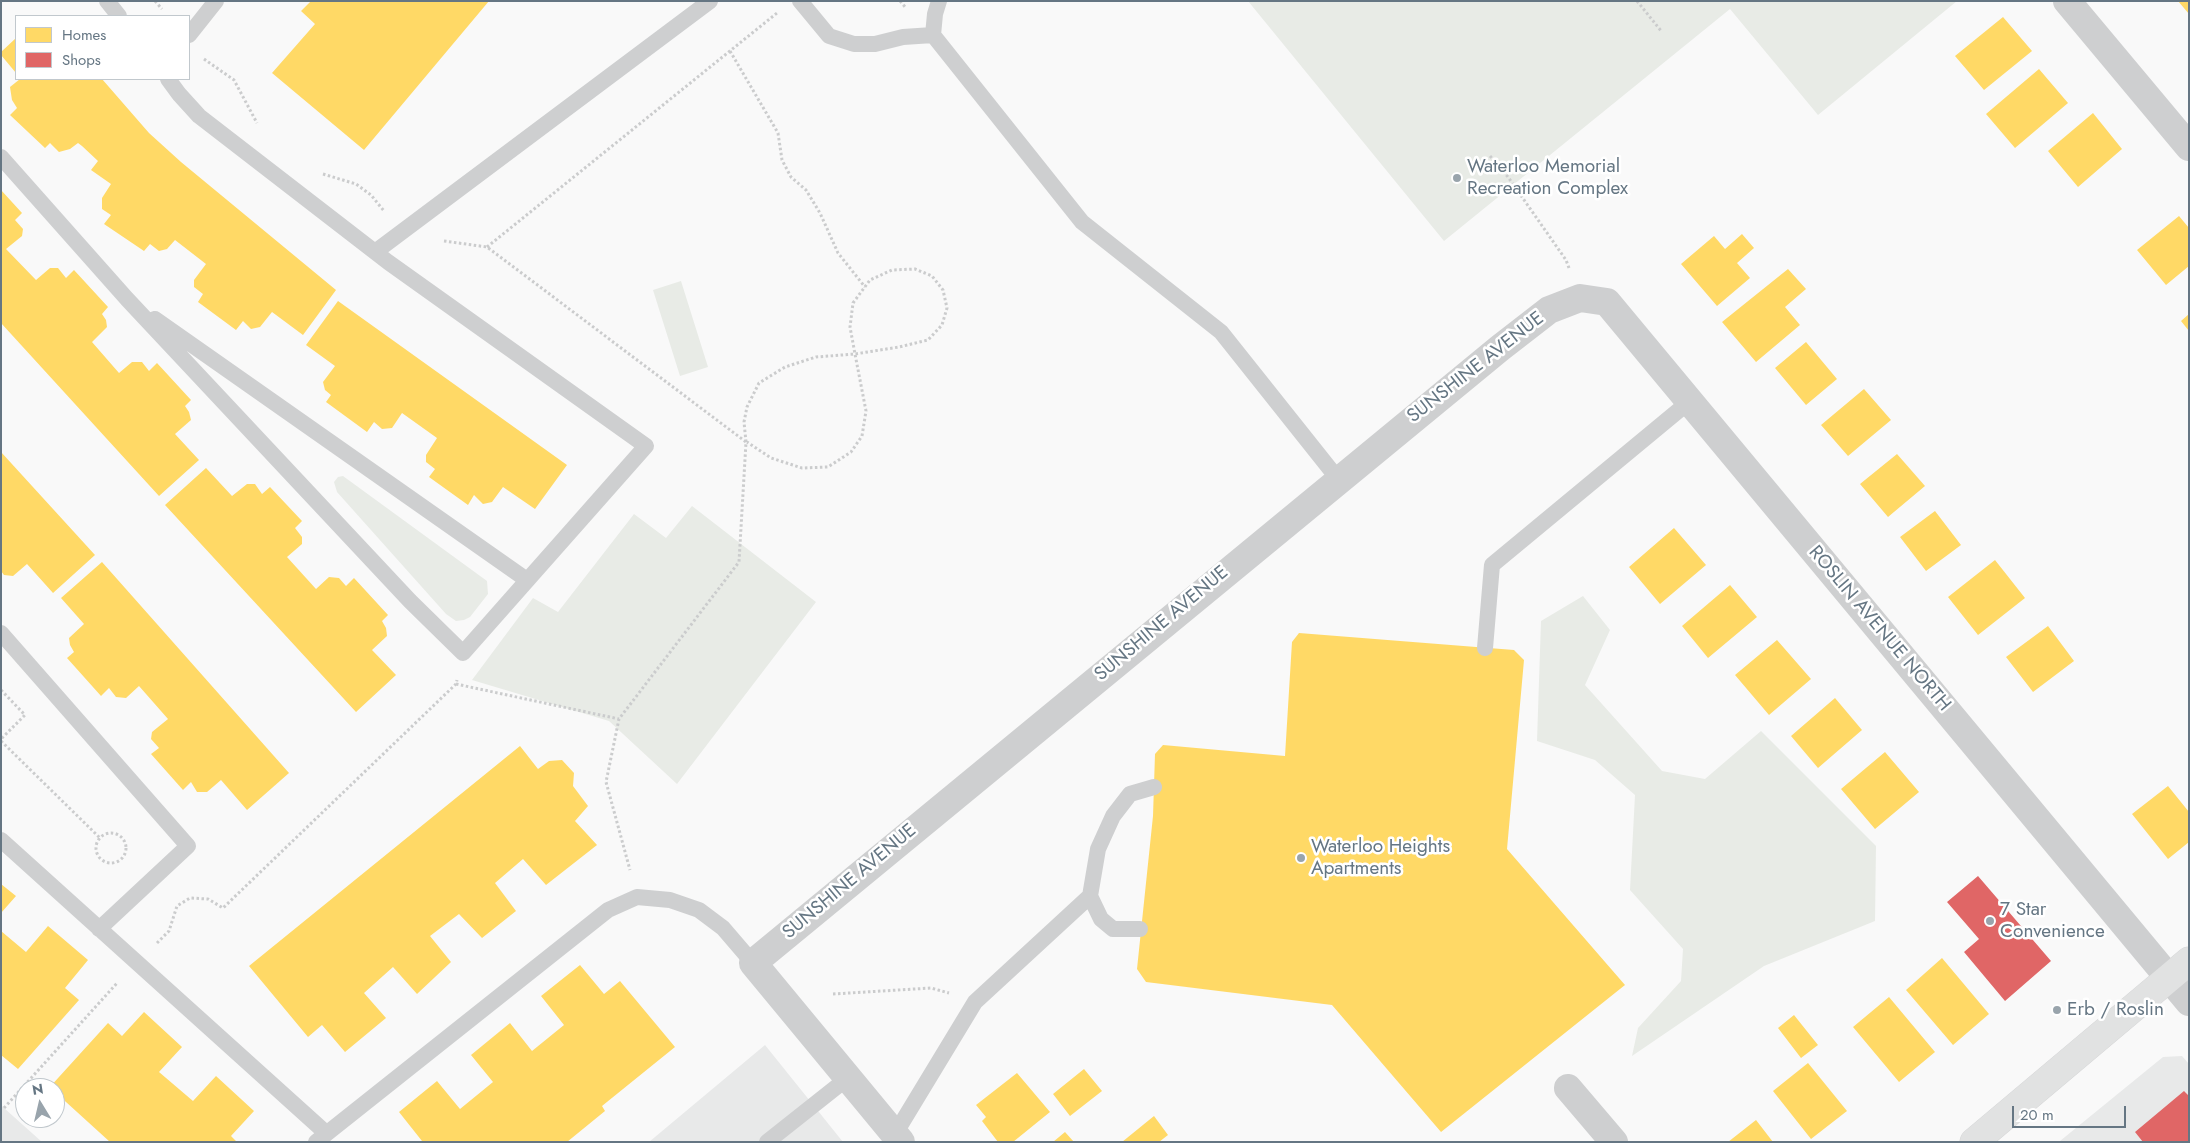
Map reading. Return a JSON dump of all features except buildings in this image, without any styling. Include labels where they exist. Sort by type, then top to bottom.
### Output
[{"type":"main road","points":[[1974,1142],[2179,969]]},
{"type":"street","points":[[2066,1],[2189,147]]},
{"type":"street","name":"SUNSHINE AVENUE","points":[[753,963],[1338,479],[1500,348],[1549,310],[1580,298]]},
{"type":"street","name":"ROSLIN AVENUE NORTH","points":[[1580,298],[1607,302],[2179,969],[2189,1002]]},
{"type":"street","points":[[753,963],[898,1138]]},
{"type":"street","points":[[1568,1088],[1614,1142]]},
{"type":"lane","points":[[107,1],[118,15]]},
{"type":"lane","points":[[190,34],[216,1]]},
{"type":"lane","points":[[375,252],[710,1]]},
{"type":"lane","points":[[800,1],[830,36],[854,44],[875,44],[903,37],[933,34]]},
{"type":"lane","points":[[939,1],[935,14],[933,34],[1082,222],[1221,332],[1338,479]]},
{"type":"lane","points":[[1,157],[127,299],[410,601],[463,653],[646,446],[375,252],[200,116],[169,80]]},
{"type":"lane","points":[[127,299],[527,580]]},
{"type":"lane","points":[[1485,648],[1492,565],[1690,401]]},
{"type":"lane","points":[[1,633],[188,846],[99,929]]},
{"type":"lane","points":[[1140,929],[1113,929],[1101,919],[1090,896],[1098,848],[1113,816],[1130,794],[1154,787]]},
{"type":"lane","points":[[1,840],[99,929],[321,1138],[608,910],[637,897],[670,900],[699,910],[723,928],[753,963]]},
{"type":"lane","points":[[898,1138],[975,1002],[1090,896]]},
{"type":"lane","points":[[767,1142],[849,1077]]},
{"type":"path","points":[[155,1],[162,10]]},
{"type":"path","points":[[1637,1],[1662,32]]},
{"type":"path","points":[[488,247],[778,12]]},
{"type":"path","points":[[730,51],[778,133],[782,160],[791,177],[806,190],[820,213],[838,253],[864,287]]},
{"type":"path","points":[[196,53],[234,80],[258,124]]},
{"type":"path","points":[[1490,156],[1508,177],[1566,260],[1580,298]]},
{"type":"path","points":[[315,169],[322,174],[356,184],[371,195],[387,216]]},
{"type":"path","points":[[444,241],[488,247],[746,442],[771,458],[802,468],[828,467],[851,452],[862,436],[866,411],[856,354],[850,328],[853,303],[864,287],[870,280],[892,270],[915,269],[932,276],[942,290],[947,308],[942,324],[928,340],[856,354],[816,357],[785,367],[760,384],[747,406],[744,422],[746,442],[739,562],[619,720],[606,782],[637,897]]},
{"type":"path","points":[[154,945],[169,931],[177,906],[190,898],[208,899],[223,908],[456,684],[463,653]]},
{"type":"path","points":[[456,684],[619,720]]},
{"type":"path","points":[[1,690],[25,715],[1,740],[100,838]]},
{"type":"path","points":[[109,833],[118,835],[125,844],[123,856],[115,862],[103,860],[96,848],[100,838],[109,833]]},
{"type":"path","points":[[4,1108],[121,978]]},
{"type":"path","points":[[833,994],[931,988],[975,1002]]},
{"type":"shaded area","name":"Waterloo Memorial Recreation Complex","points":[[1248,1],[1957,1],[1818,115],[1730,9],[1444,241]]},
{"type":"shaded area","points":[[681,281],[708,367],[680,376],[653,290]]},
{"type":"shaded area","points":[[343,476],[487,581],[488,594],[470,617],[456,621],[446,614],[337,492],[334,482],[338,477]]},
{"type":"shaded area","points":[[692,506],[816,602],[677,784],[609,721],[472,680],[533,598],[558,612],[634,514],[666,538]]},
{"type":"shaded area","points":[[1583,596],[1610,630],[1585,685],[1662,771],[1705,779],[1761,731],[1876,846],[1875,921],[1764,966],[1632,1056],[1638,1028],[1681,981],[1683,949],[1630,890],[1635,795],[1595,760],[1537,741],[1541,621]]},
{"type":"shaded area","points":[[765,1045],[843,1142],[649,1142]]},
{"type":"shaded area","points":[[2182,1056],[2189,1064],[2189,1142],[2060,1141],[2163,1057]]},
{"type":"shaded area","points":[[1,1105],[15,1118],[15,1128],[26,1128],[42,1142],[1,1142]]},
{"type":"place","name":"Waterloo Memorial Recreation Complex","points":[[1457,178]]},
{"type":"place","name":"Waterloo Heights Apartments","points":[[1301,858]]},
{"type":"place","name":"7 Star Convenience","points":[[1990,921]]},
{"type":"place","name":"Erb / Roslin","points":[[2057,1010]]}]
